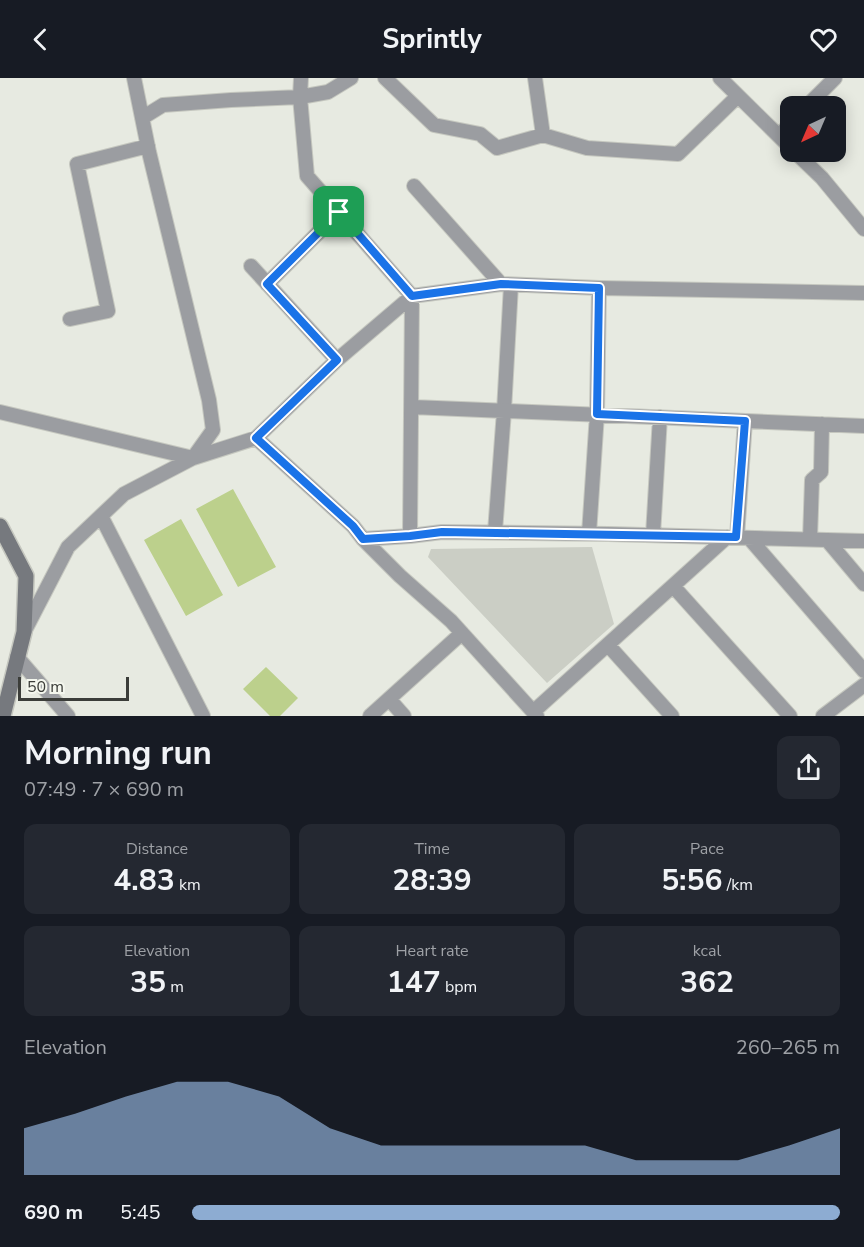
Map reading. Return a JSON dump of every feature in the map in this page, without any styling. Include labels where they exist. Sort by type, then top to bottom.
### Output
[{"type":"main road","points":[[0,526],[27,576],[24,632],[3,716]]},
{"type":"street","points":[[134,78],[209,400],[213,430],[194,458]]},
{"type":"street","points":[[301,78],[300,98],[307,176],[412,296],[410,536]]},
{"type":"street","points":[[142,118],[163,105],[300,98],[328,92],[351,78]]},
{"type":"street","points":[[385,78],[434,125],[480,134],[497,148],[543,135],[587,148],[678,154],[738,96]]},
{"type":"street","points":[[535,78],[543,135]]},
{"type":"street","points":[[720,78],[779,136]]},
{"type":"street","points":[[817,96],[835,78]]},
{"type":"street","points":[[70,319],[108,311],[77,164],[148,146]]},
{"type":"street","points":[[805,162],[822,178],[864,229]]},
{"type":"street","points":[[414,186],[506,284],[504,411],[495,532]]},
{"type":"street","points":[[267,284],[339,212]]},
{"type":"street","points":[[251,267],[337,360]]},
{"type":"street","points":[[24,632],[68,548],[124,494],[194,458],[256,438],[337,360],[412,296],[506,284],[864,293]]},
{"type":"street","points":[[589,534],[597,414],[599,288]]},
{"type":"street","points":[[412,407],[864,426]]},
{"type":"street","points":[[0,412],[194,458]]},
{"type":"street","points":[[653,535],[660,417]]},
{"type":"street","points":[[745,421],[737,538],[864,671]]},
{"type":"street","points":[[810,540],[813,480],[821,472],[822,424]]},
{"type":"street","points":[[256,438],[353,526],[400,576],[451,621],[535,714],[673,586],[737,538]]},
{"type":"street","points":[[101,516],[203,716]]},
{"type":"street","points":[[363,539],[442,532],[495,532],[864,541]]},
{"type":"street","points":[[827,540],[864,584]]},
{"type":"street","points":[[673,586],[790,716]]},
{"type":"street","points":[[370,716],[462,633]]},
{"type":"street","points":[[608,645],[672,716]]},
{"type":"street","points":[[17,657],[68,716]]},
{"type":"street","points":[[823,716],[864,685]]},
{"type":"street","points":[[389,699],[404,716]]},
{"type":"green space","points":[[233,489],[276,567],[238,587],[196,509]]},
{"type":"green space","points":[[181,519],[223,595],[186,616],[144,540]]},
{"type":"green space","points":[[266,667],[298,698],[280,716],[270,716],[243,689]]},
{"type":"building","points":[[592,547],[614,624],[547,683],[428,557],[431,549]]},
{"type":"route","points":[[339,212],[412,296],[501,284],[599,288],[597,414],[745,421],[736,537],[442,532],[363,539],[353,526],[256,438],[337,360],[267,284],[339,212]]}]
